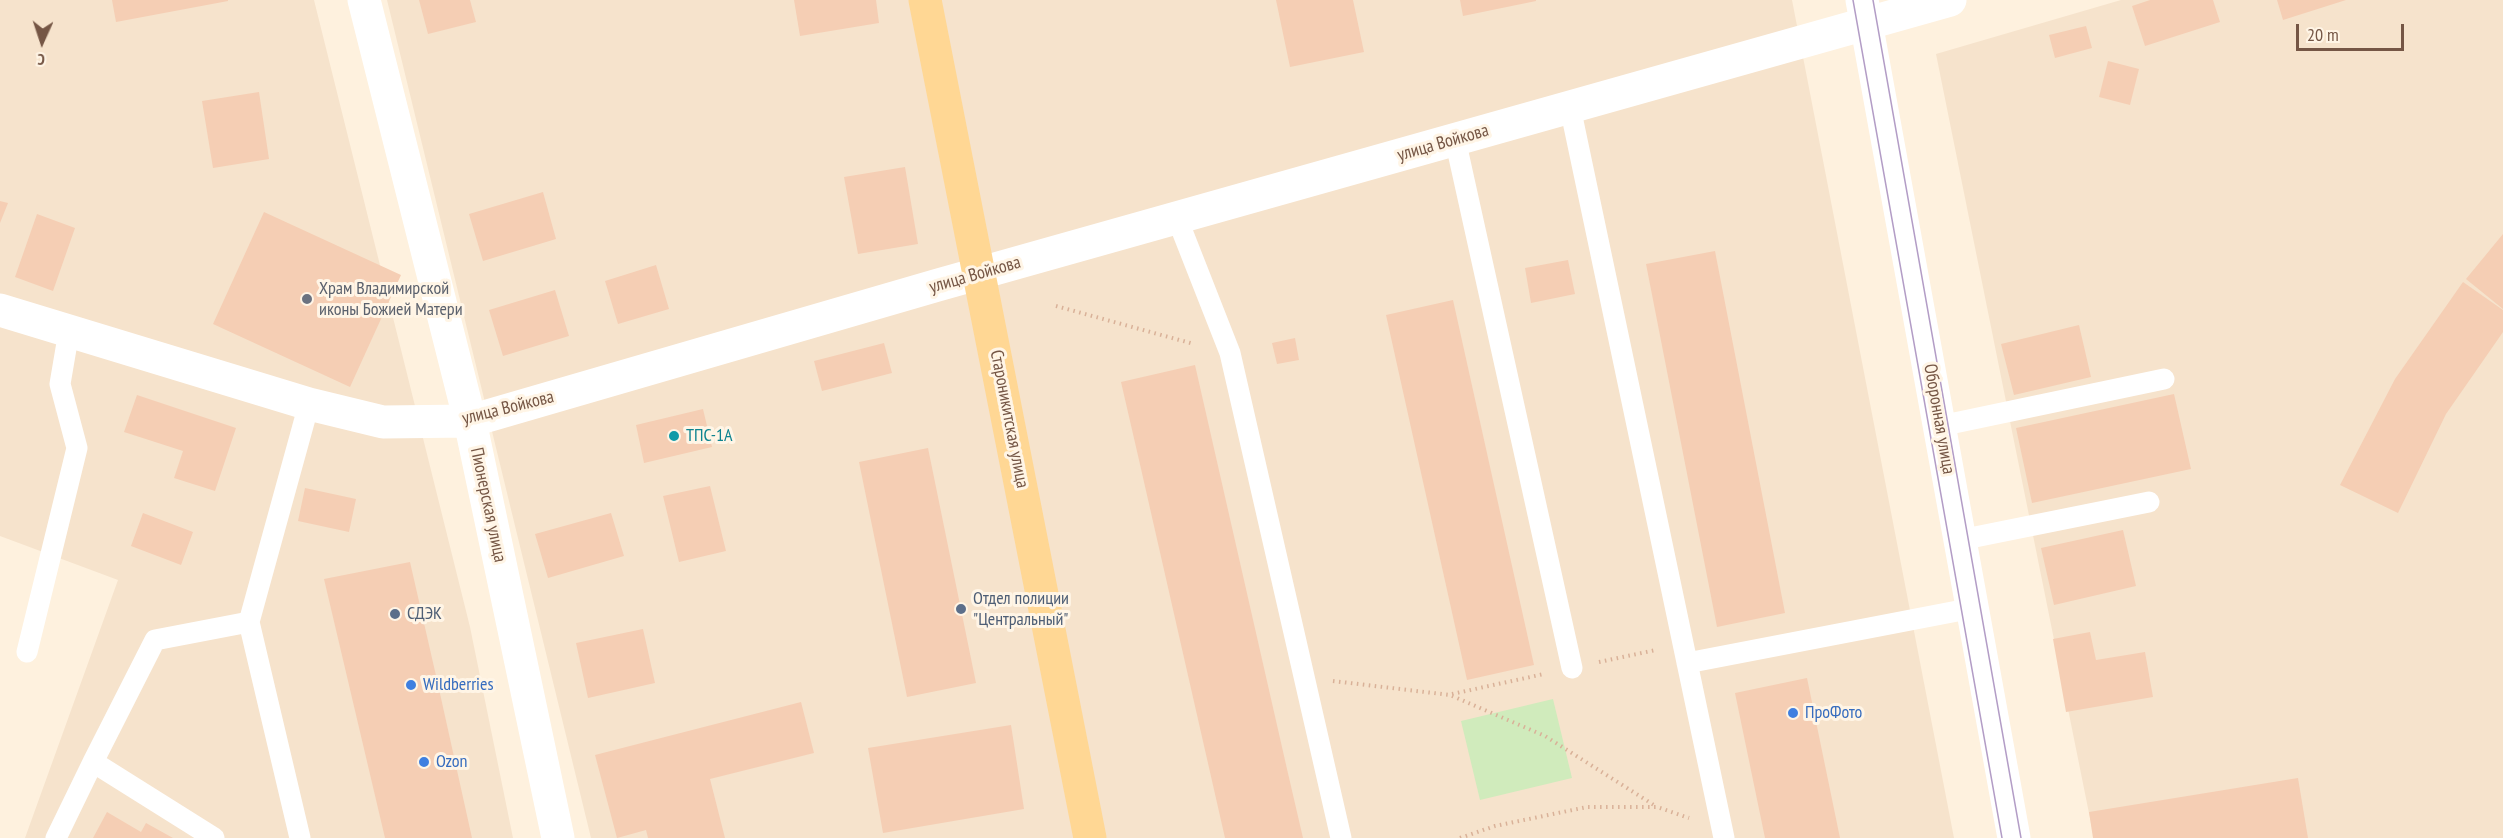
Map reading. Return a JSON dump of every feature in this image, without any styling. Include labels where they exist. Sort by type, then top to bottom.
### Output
[{"type":"main road","name":"Староникитская улица","points":[[925,0],[1090,838]]},
{"type":"street","name":"Пионерская улица","points":[[364,0],[470,421],[558,838]]},
{"type":"street","name":"улица Войкова","points":[[0,310],[309,405],[383,422],[470,421],[980,273],[1570,107],[1865,12],[1950,0]]},
{"type":"street","name":"Оборонная улица","points":[[1865,12],[2014,838]]},
{"type":"lane","points":[[1570,107],[1724,838]]},
{"type":"lane","points":[[1455,139],[1572,668]]},
{"type":"lane","points":[[1177,218],[1230,353],[1341,838]]},
{"type":"lane","points":[[27,652],[77,448],[60,384],[69,331]]},
{"type":"lane","points":[[1940,426],[2164,379]]},
{"type":"lane","points":[[300,838],[249,622],[309,405]]},
{"type":"lane","points":[[1960,540],[2149,502]]},
{"type":"lane","points":[[1687,663],[1973,608]]},
{"type":"lane","points":[[56,838],[155,640],[249,622]]},
{"type":"lane","points":[[93,762],[214,838]]},
{"type":"path","points":[[1056,306],[1230,353]]},
{"type":"path","points":[[1304,677],[1450,695],[1545,736],[1657,807],[1699,824]]},
{"type":"path","points":[[1460,838],[1495,826],[1587,807],[1657,807]]},
{"type":"shaded area","points":[[0,0],[314,0],[470,627],[513,838],[25,838],[118,580],[0,536]]},
{"type":"shaded area","points":[[387,0],[1792,0],[1954,838],[591,838]]},
{"type":"shaded area","points":[[2121,0],[2503,0],[2503,838],[2094,838],[1936,54]]},
{"type":"green space","points":[[1553,699],[1572,778],[1480,800],[1461,721]]},
{"type":"building","points":[[112,0],[228,0],[228,1],[116,22]]},
{"type":"building","points":[[419,0],[470,0],[476,22],[428,34]]},
{"type":"building","points":[[794,0],[876,0],[879,23],[800,36]]},
{"type":"building","points":[[1276,0],[1353,0],[1364,52],[1290,67]]},
{"type":"building","points":[[1460,0],[1536,0],[1536,1],[1463,16]]},
{"type":"building","points":[[2150,0],[2213,0],[2220,22],[2145,46],[2132,6]]},
{"type":"building","points":[[2277,0],[2346,0],[2283,20]]},
{"type":"building","points":[[2086,26],[2092,48],[2055,58],[2049,35]]},
{"type":"building","points":[[2108,61],[2139,69],[2130,105],[2099,97]]},
{"type":"building","points":[[259,92],[269,159],[213,168],[202,101]]},
{"type":"building","points":[[905,167],[918,244],[858,254],[844,177]]},
{"type":"building","points":[[543,192],[556,239],[483,261],[469,214]]},
{"type":"building","points":[[0,201],[8,203],[0,223]]},
{"type":"building","name":"Храм Владимирской иконы Божией Матери","points":[[264,212],[401,275],[350,387],[213,324]]},
{"type":"building","points":[[37,214],[75,228],[53,291],[15,277]]},
{"type":"building","points":[[2503,234],[2503,309],[2466,279]]},
{"type":"building","points":[[1715,251],[1785,613],[1717,627],[1646,264]]},
{"type":"building","points":[[1568,260],[1575,294],[1531,303],[1525,268]]},
{"type":"building","points":[[656,265],[669,309],[618,324],[605,281]]},
{"type":"building","points":[[2463,282],[2503,310],[2503,332],[2446,414],[2398,513],[2340,485],[2395,379]]},
{"type":"building","points":[[555,290],[569,336],[503,356],[489,310]]},
{"type":"building","points":[[1453,300],[1534,665],[1467,680],[1386,315]]},
{"type":"building","points":[[2079,325],[2091,377],[2014,395],[2001,344]]},
{"type":"building","points":[[1295,338],[1299,360],[1277,364],[1272,343]]},
{"type":"building","points":[[884,343],[892,373],[822,391],[814,361]]},
{"type":"building","points":[[1195,365],[1303,838],[1225,838],[1121,382]]},
{"type":"building","points":[[2174,394],[2191,469],[2032,503],[2016,428]]},
{"type":"building","points":[[137,395],[236,428],[215,491],[174,478],[183,451],[124,432]]},
{"type":"building","name":"ТПС-1А","points":[[703,409],[712,447],[644,463],[636,425]]},
{"type":"building","points":[[928,448],[976,683],[907,697],[859,462]]},
{"type":"building","points":[[710,486],[726,551],[679,562],[663,496]]},
{"type":"building","points":[[305,488],[356,499],[349,532],[298,521]]},
{"type":"building","points":[[143,513],[193,532],[181,565],[131,546]]},
{"type":"building","points":[[611,513],[624,556],[548,578],[535,534]]},
{"type":"building","points":[[2123,530],[2136,586],[2054,605],[2041,548]]},
{"type":"building","points":[[410,562],[472,838],[385,838],[324,579]]},
{"type":"building","points":[[643,629],[655,683],[588,698],[576,643]]},
{"type":"building","points":[[2090,632],[2096,660],[2145,652],[2153,697],[2066,712],[2053,639]]},
{"type":"building","points":[[1807,678],[1840,838],[1765,838],[1735,693]]},
{"type":"building","points":[[801,702],[814,753],[710,779],[725,838],[648,838],[646,830],[617,838],[595,755]]},
{"type":"building","points":[[1011,725],[1024,809],[883,833],[868,748]]},
{"type":"building","points":[[2298,778],[2308,838],[2093,838],[2089,812]]},
{"type":"building","points":[[107,812],[141,832],[146,823],[173,838],[93,838]]},
{"type":"tram line","points":[[1853,0],[2002,838]]},
{"type":"tram line","points":[[1873,0],[2021,838]]},
{"type":"place","name":"Храм Владимирской иконы Божией Матери","points":[[307,299]]},
{"type":"place","name":"ТПС-1А","points":[[674,436]]},
{"type":"place","name":"Отдел полиции \"Центральный\"","points":[[961,609]]},
{"type":"place","name":"СДЭК","points":[[395,614]]},
{"type":"place","name":"Wildberries","points":[[411,685]]},
{"type":"place","name":"ПроФото","points":[[1793,713]]},
{"type":"place","name":"Ozon","points":[[424,762]]}]
